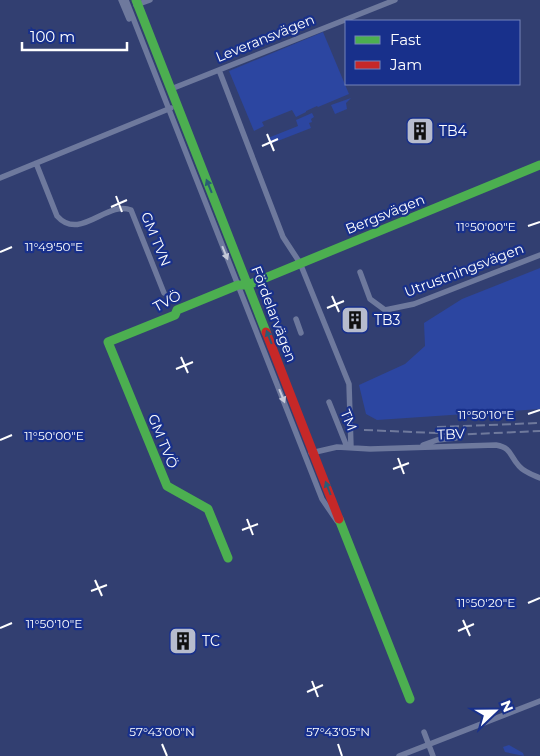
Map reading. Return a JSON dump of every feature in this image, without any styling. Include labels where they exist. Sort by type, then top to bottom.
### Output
[{"type":"street","points":[[121,0],[133,5],[150,0]]},
{"type":"street","points":[[126,0],[133,5],[171,89],[171,108]]},
{"type":"street","name":"Leveransvägen","points":[[171,89],[395,0]]},
{"type":"street","points":[[133,5],[171,108]]},
{"type":"street","points":[[219,70],[283,237],[300,264],[349,384],[349,447]]},
{"type":"street","points":[[0,178],[171,108]]},
{"type":"street","name":"Fördelarvägen","points":[[171,108],[248,284],[310,454]]},
{"type":"street","name":"Fördelarvägen","points":[[171,108],[238,285],[346,534],[410,699]]},
{"type":"street","name":"GM TVN","points":[[36,163],[57,216],[62,222],[69,225],[82,223],[119,209],[126,208],[131,210],[164,293]]},
{"type":"street","name":"Bergsvägen","points":[[238,285],[248,284],[300,264],[540,165]]},
{"type":"street","name":"Utrustningsvägen","points":[[360,272],[370,299],[385,310],[414,304],[540,255]]},
{"type":"street","name":"TVÖ","points":[[108,342],[174,316],[177,310],[238,285]]},
{"type":"street","points":[[296,319],[301,333]]},
{"type":"street","name":"GM TVÖ","points":[[108,342],[167,486],[208,509],[228,558]]},
{"type":"street","name":"TM","points":[[329,402],[349,447]]},
{"type":"street","points":[[409,448],[437,440],[456,438]]},
{"type":"street","name":"TBV","points":[[310,454],[337,447],[370,449],[483,445],[505,447],[518,465],[540,478]]},
{"type":"street","points":[[399,756],[540,701]]},
{"type":"street","points":[[424,732],[433,756]]},
{"type":"shaded area","points":[[323,32],[349,94],[317,106],[296,117],[292,110],[262,122],[264,126],[254,131],[229,71]]},
{"type":"shaded area","points":[[351,98],[346,103],[347,109],[335,114],[331,105]]},
{"type":"shaded area","points":[[312,113],[314,117],[311,119],[312,122],[309,123],[311,128],[270,144],[268,138],[298,126],[296,120]]},
{"type":"shaded area","points":[[540,268],[540,409],[377,420],[366,414],[359,385],[405,364],[425,346],[424,323],[462,299]]},
{"type":"shaded area","points":[[509,745],[523,753],[524,756],[505,752],[503,747]]},
{"type":"railway","points":[[437,427],[540,423]]},
{"type":"railway","points":[[364,430],[452,435],[540,431]]},
{"type":"traffic: fast","points":[[136,0],[266,332]]},
{"type":"traffic: fast","points":[[228,558],[208,509],[167,486],[108,342],[175,315],[177,310],[238,285],[248,285],[540,165]]},
{"type":"traffic: fast","points":[[339,519],[410,699]]},
{"type":"traffic: jam","points":[[266,332],[339,519]]},
{"type":"place","name":"TB4","points":[[420,131]]},
{"type":"place","name":"TB3","points":[[355,320]]},
{"type":"place","name":"TC","points":[[183,641]]}]
